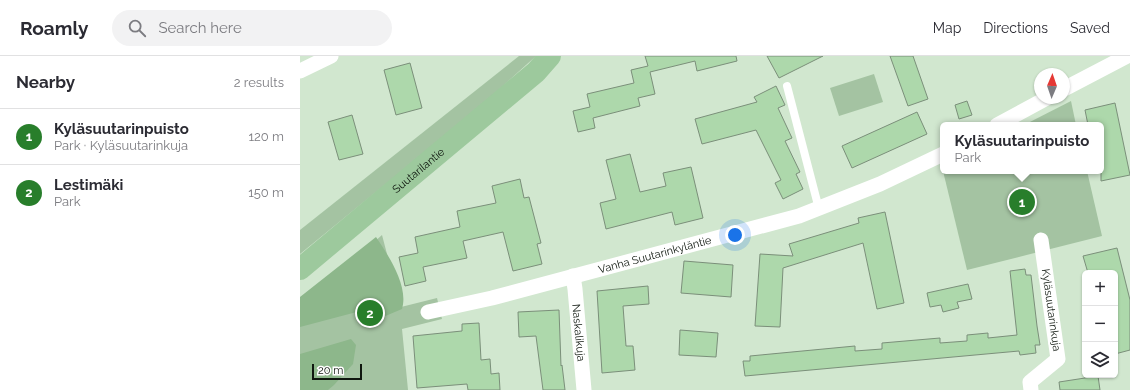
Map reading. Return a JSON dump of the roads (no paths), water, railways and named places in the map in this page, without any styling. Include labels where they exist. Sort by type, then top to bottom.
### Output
[{"type":"main road","name":"Suutarilantie","points":[[300,269],[543,64],[563,56]]},
{"type":"street","points":[[300,71],[331,56]]},
{"type":"street","points":[[1070,86],[1127,56]]},
{"type":"street","points":[[1003,122],[1036,104]]},
{"type":"street","name":"Vanha Suutarinkyläntie","points":[[428,312],[492,298],[763,226],[819,209],[880,184],[940,155]]},
{"type":"street","name":"Kyläsuutarinkuja","points":[[1031,390],[1030,382],[1058,360],[1041,240]]},
{"type":"street","name":"Naskalikuja","points":[[573,276],[576,289],[584,390]]},
{"type":"lane","points":[[787,86],[819,209]]},
{"type":"place","name":"Kyläsuutarinpuisto","points":[[1022,202]]},
{"type":"place","name":"Lestimäki","points":[[370,313]]}]
